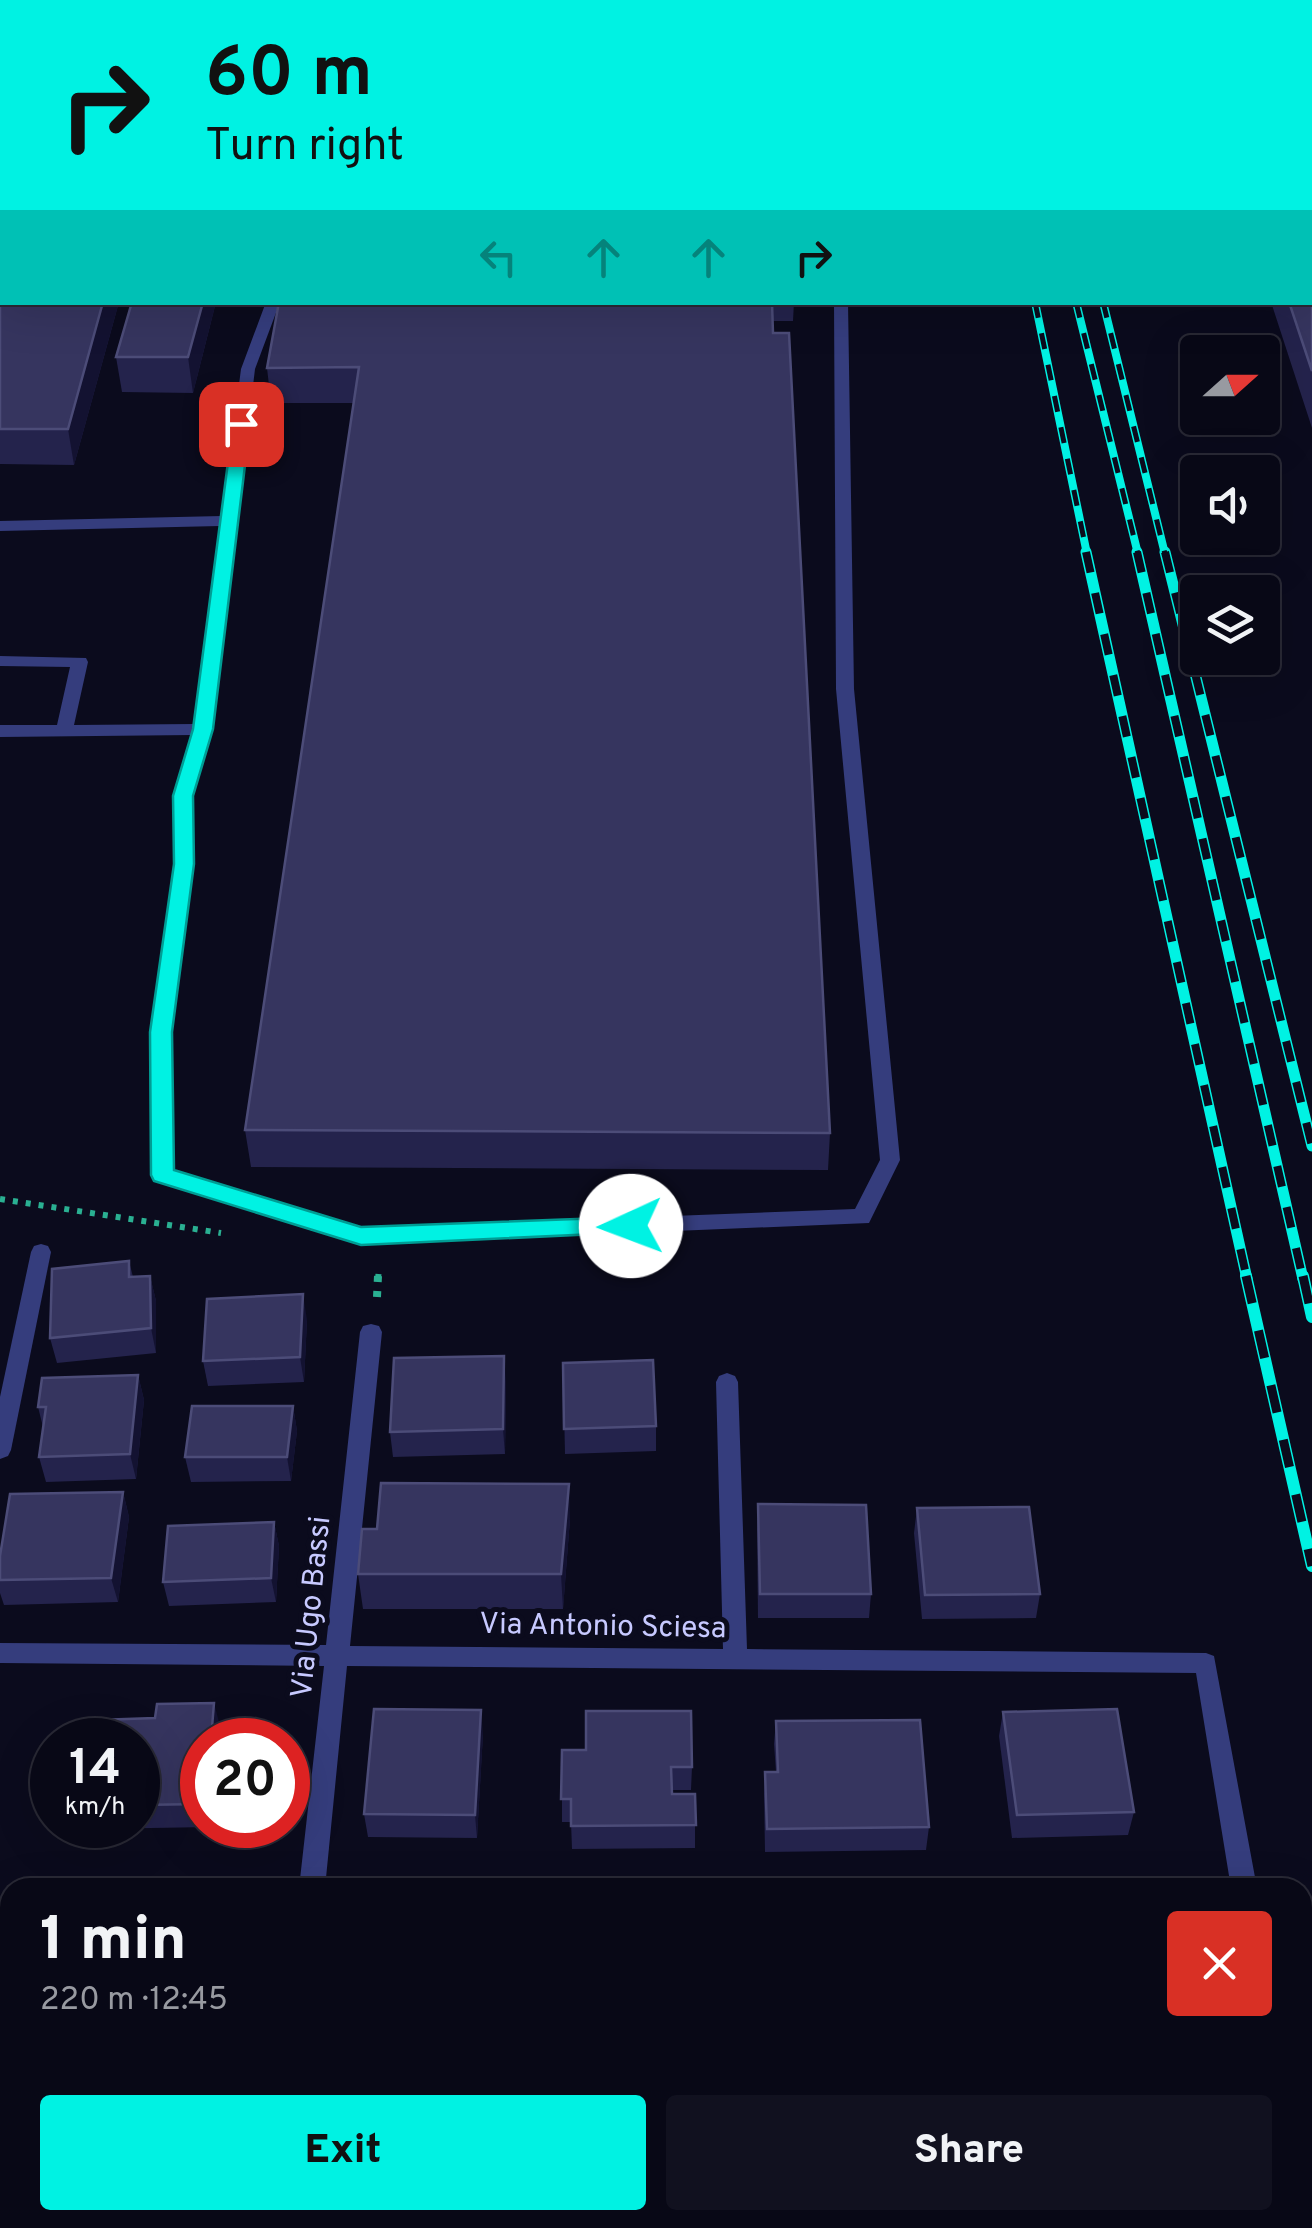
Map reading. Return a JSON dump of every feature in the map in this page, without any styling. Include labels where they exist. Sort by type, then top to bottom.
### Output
[{"type":"street","points":[[272,305],[248,369],[203,729],[183,796],[184,864],[161,1032],[162,1175],[361,1236],[862,1217],[890,1160],[845,689],[841,305]]},
{"type":"street","points":[[0,526],[229,521]]},
{"type":"street","points":[[0,661],[80,662],[64,730]]},
{"type":"street","points":[[0,731],[203,729]]},
{"type":"street","points":[[0,1450],[41,1252]]},
{"type":"street","name":"Via Ugo Bassi","points":[[313,1878],[373,1320]]},
{"type":"street","points":[[728,1382],[734,1659]]},
{"type":"street","name":"Via Antonio Sciesa","points":[[0,1652],[1206,1663],[1242,1878]]},
{"type":"path","points":[[0,1199],[226,1234]]},
{"type":"path","points":[[373,1320],[380,1258]]},
{"type":"building","points":[[0,305],[102,305],[68,429],[0,429]]},
{"type":"building","points":[[131,305],[202,305],[188,357],[116,357]]},
{"type":"building","points":[[278,305],[772,305],[773,333],[789,333],[830,1133],[245,1130],[359,367],[267,368]]},
{"type":"building","points":[[1290,305],[1312,305],[1312,371]]},
{"type":"building","points":[[129,1261],[129,1277],[150,1276],[151,1328],[50,1338],[52,1269]]},
{"type":"building","points":[[303,1294],[300,1357],[203,1361],[207,1299]]},
{"type":"building","points":[[504,1356],[503,1429],[390,1432],[394,1358]]},
{"type":"building","points":[[653,1360],[656,1426],[564,1429],[563,1363]]},
{"type":"building","points":[[138,1375],[130,1454],[39,1457],[46,1407],[38,1407],[42,1378]]},
{"type":"building","points":[[192,1406],[293,1406],[287,1457],[185,1457]]},
{"type":"building","points":[[381,1483],[569,1484],[561,1574],[358,1574],[362,1529],[377,1529]]},
{"type":"building","points":[[123,1492],[111,1578],[0,1580],[10,1494]]},
{"type":"building","points":[[758,1504],[866,1505],[871,1594],[760,1594]]},
{"type":"building","points":[[1029,1507],[1040,1594],[925,1595],[917,1508]]},
{"type":"building","points":[[274,1522],[271,1578],[163,1582],[168,1526]]},
{"type":"building","points":[[214,1703],[213,1718],[180,1718],[180,1804],[160,1805],[157,1704]]},
{"type":"building","points":[[374,1709],[481,1710],[475,1815],[364,1814]]},
{"type":"building","points":[[1117,1709],[1134,1812],[1017,1815],[1003,1712]]},
{"type":"building","points":[[586,1711],[691,1711],[692,1767],[671,1767],[672,1794],[695,1794],[696,1825],[571,1826],[571,1799],[561,1799],[562,1750],[586,1750]]},
{"type":"building","points":[[920,1720],[929,1827],[767,1829],[765,1772],[778,1772],[776,1721]]},
{"type":"railway","points":[[1036,305],[1087,554]]},
{"type":"railway","points":[[1077,305],[1138,554]]},
{"type":"railway","points":[[1104,305],[1165,554]]},
{"type":"railway","points":[[1086,552],[1247,1279]]},
{"type":"railway","points":[[1137,552],[1303,1279]]},
{"type":"railway","points":[[1165,552],[1312,1146]]},
{"type":"railway","points":[[1246,1276],[1312,1566]]},
{"type":"railway","points":[[1303,1276],[1312,1317]]},
{"type":"route","points":[[241,424],[203,729],[183,796],[184,864],[161,1032],[162,1175],[361,1236],[631,1226]]}]
